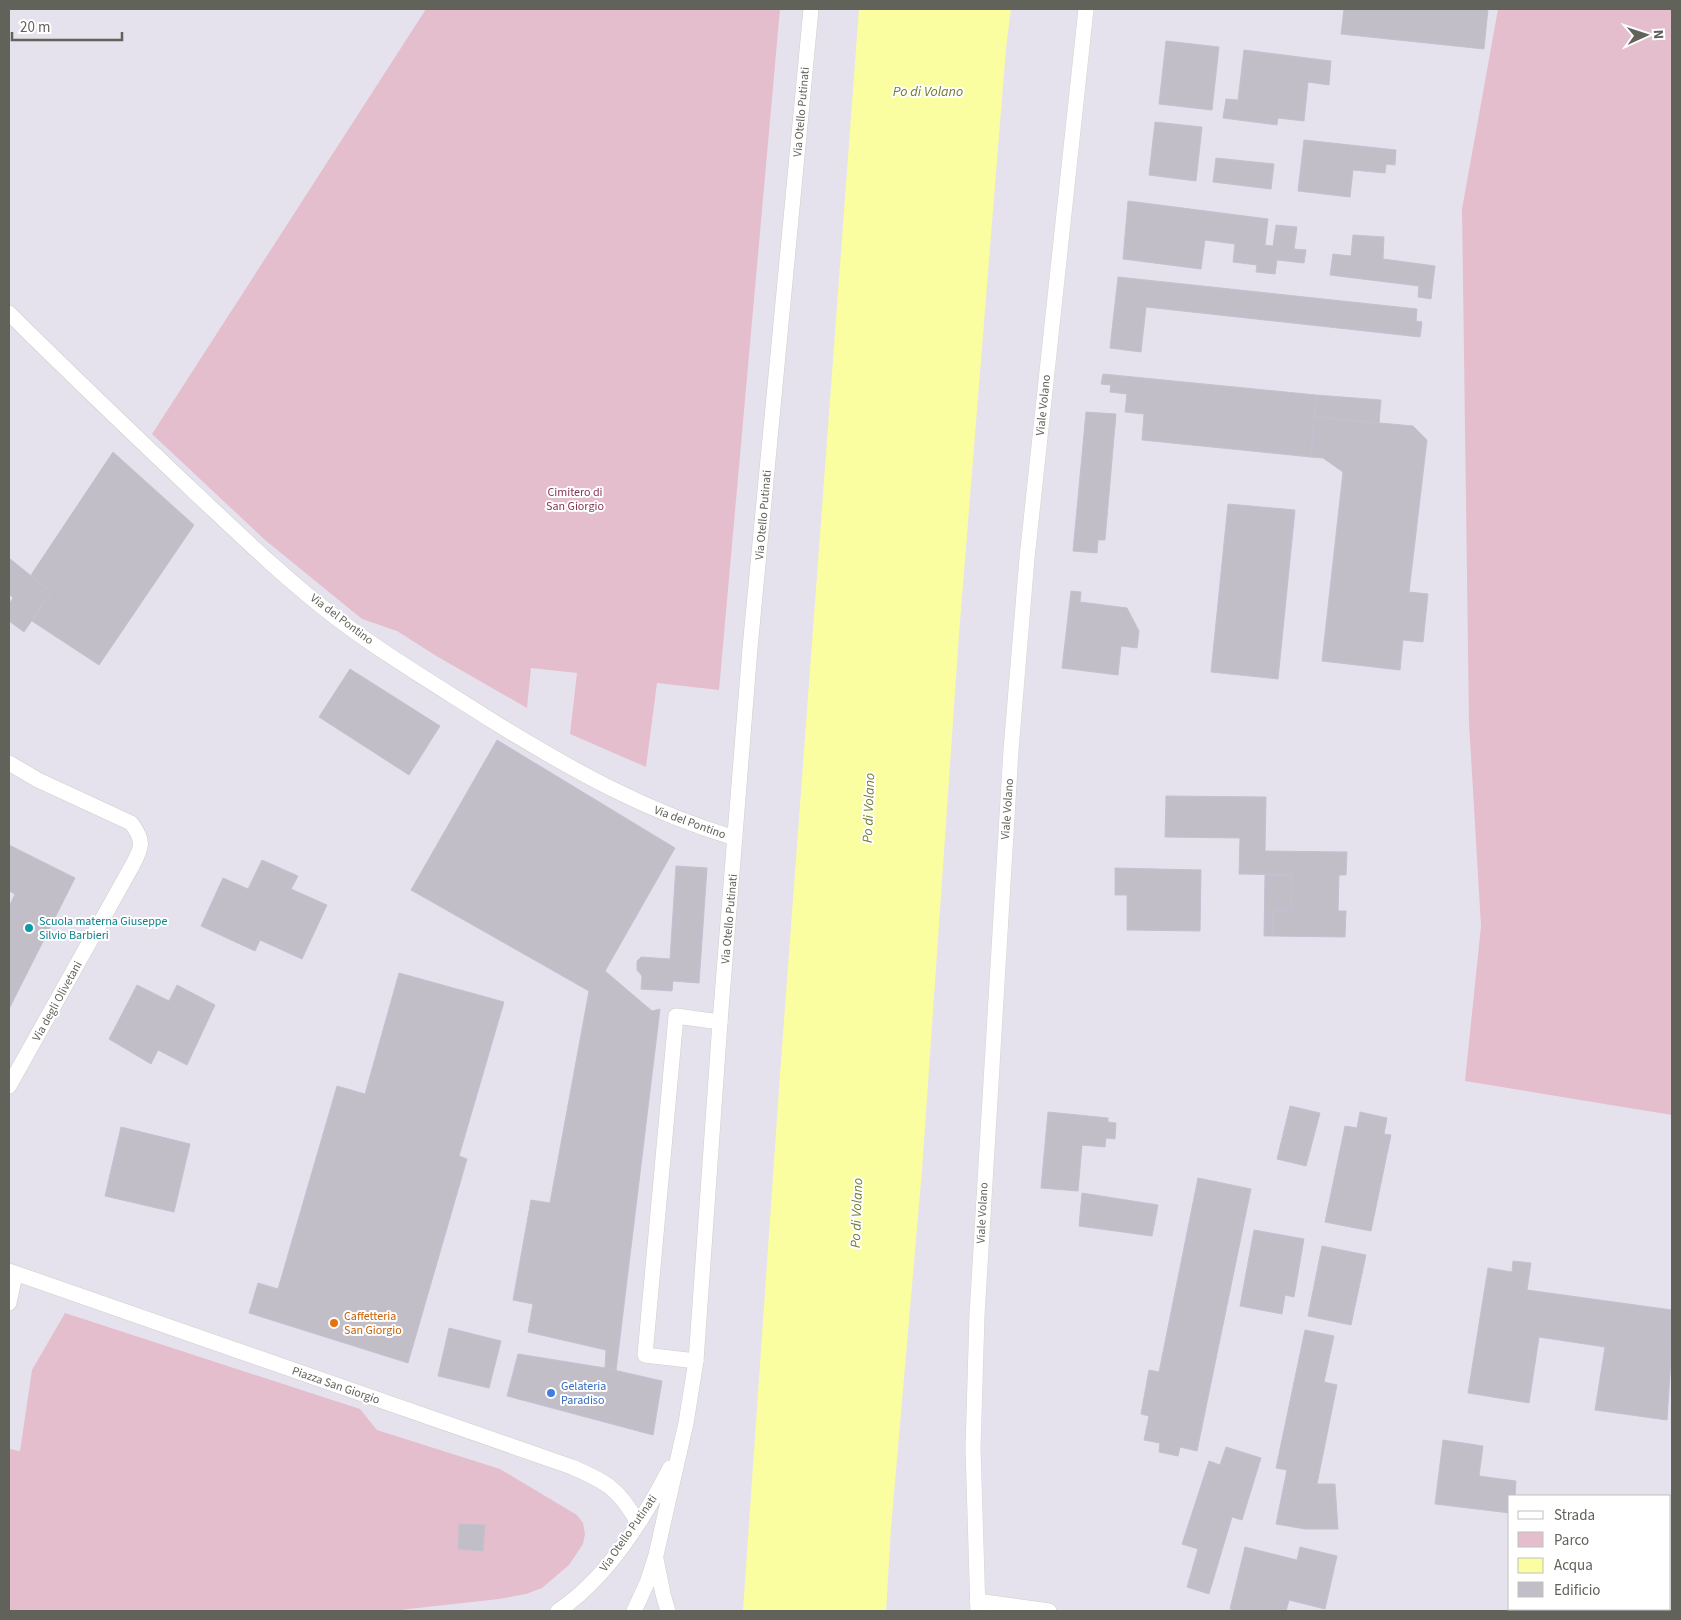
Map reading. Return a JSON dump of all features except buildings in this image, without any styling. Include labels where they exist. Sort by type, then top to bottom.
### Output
[{"type":"street","name":"Via Otello Putinati","points":[[634,1611],[647,1583],[656,1555],[682,1441],[696,1360],[720,1022],[751,638],[811,9]]},
{"type":"street","name":"Viale Volano","points":[[977,1606],[973,1448],[976,1324],[1011,750],[1027,558],[1086,9]]},
{"type":"street","name":"Via del Pontino","points":[[9,313],[85,388],[266,559],[335,617],[426,679],[542,751],[609,788],[662,813],[695,826],[735,838]]},
{"type":"street","name":"Via degli Olivetani","points":[[9,763],[38,780],[131,823],[139,833],[141,842],[139,853],[132,866],[9,1086]]},
{"type":"street","points":[[696,1360],[645,1355],[676,1016],[720,1022]]},
{"type":"street","name":"Piazza San Giorgio","points":[[9,1303],[12,1273],[572,1467],[590,1474],[612,1488],[621,1496],[638,1523]]},
{"type":"street","name":"Via Otello Putinati","points":[[558,1611],[595,1580],[638,1523],[660,1488],[682,1441]]},
{"type":"street","name":"Via Otello Putinati","points":[[656,1555],[668,1611]]},
{"type":"street","points":[[977,1606],[1049,1611]]},
{"type":"green space","name":"Cimitero di San Giorgio","points":[[426,9],[780,9],[719,690],[657,683],[646,767],[570,734],[577,673],[531,668],[527,708],[397,631],[362,619],[265,540],[152,434]]},
{"type":"green space","points":[[1498,9],[1672,9],[1672,1115],[1465,1081],[1481,926],[1469,723],[1462,209]]},
{"type":"green space","points":[[65,1313],[360,1409],[377,1430],[500,1469],[577,1515],[583,1523],[585,1534],[583,1544],[569,1565],[542,1588],[526,1594],[499,1599],[391,1611],[9,1611],[9,1449],[20,1451],[32,1370]]},
{"type":"water","name":"Po di Volano","points":[[859,9],[1011,9],[1006,48],[959,634],[922,1170],[891,1528],[886,1611],[743,1611],[780,1075]]},
{"type":"place","name":"Scuola materna Giuseppe Silvio Barbieri","points":[[29,928]]},
{"type":"place","name":"Caffetteria San Giorgio","points":[[334,1323]]},
{"type":"place","name":"Gelateria Paradiso","points":[[551,1393]]}]
